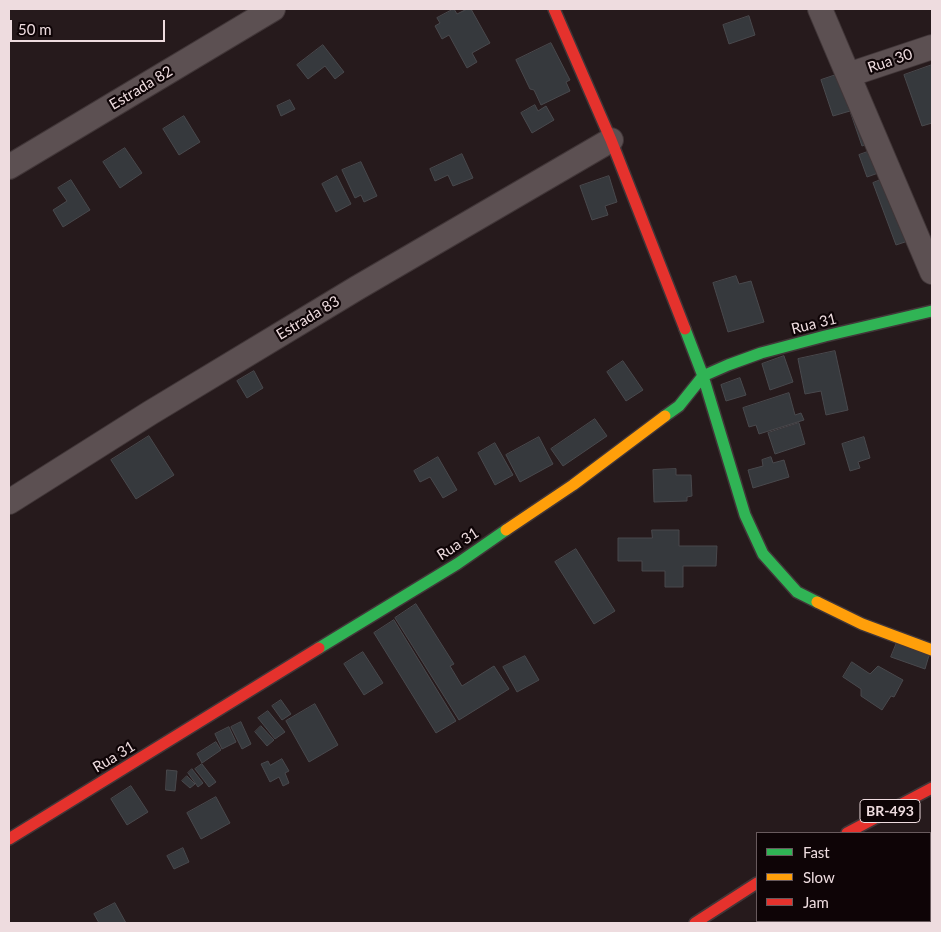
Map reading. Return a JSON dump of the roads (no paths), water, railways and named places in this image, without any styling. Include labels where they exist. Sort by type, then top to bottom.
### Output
[{"type":"main road","points":[[554,9],[611,140],[703,376],[745,516],[763,554],[797,592],[862,624],[932,650]]},
{"type":"main road","name":"Rua 31","points":[[9,838],[457,564],[573,485],[679,406],[703,376],[728,364],[760,353],[932,311]]},
{"type":"main road","name":"BR-493","points":[[849,832],[932,788]]},
{"type":"main road","points":[[695,923],[756,884]]},
{"type":"street","name":"Estrada 82","points":[[9,167],[272,9]]},
{"type":"street","points":[[820,9],[932,272]]},
{"type":"street","name":"Rua 30","points":[[848,75],[932,47]]},
{"type":"street","name":"Estrada 83","points":[[9,502],[150,413],[349,293],[611,140]]}]
